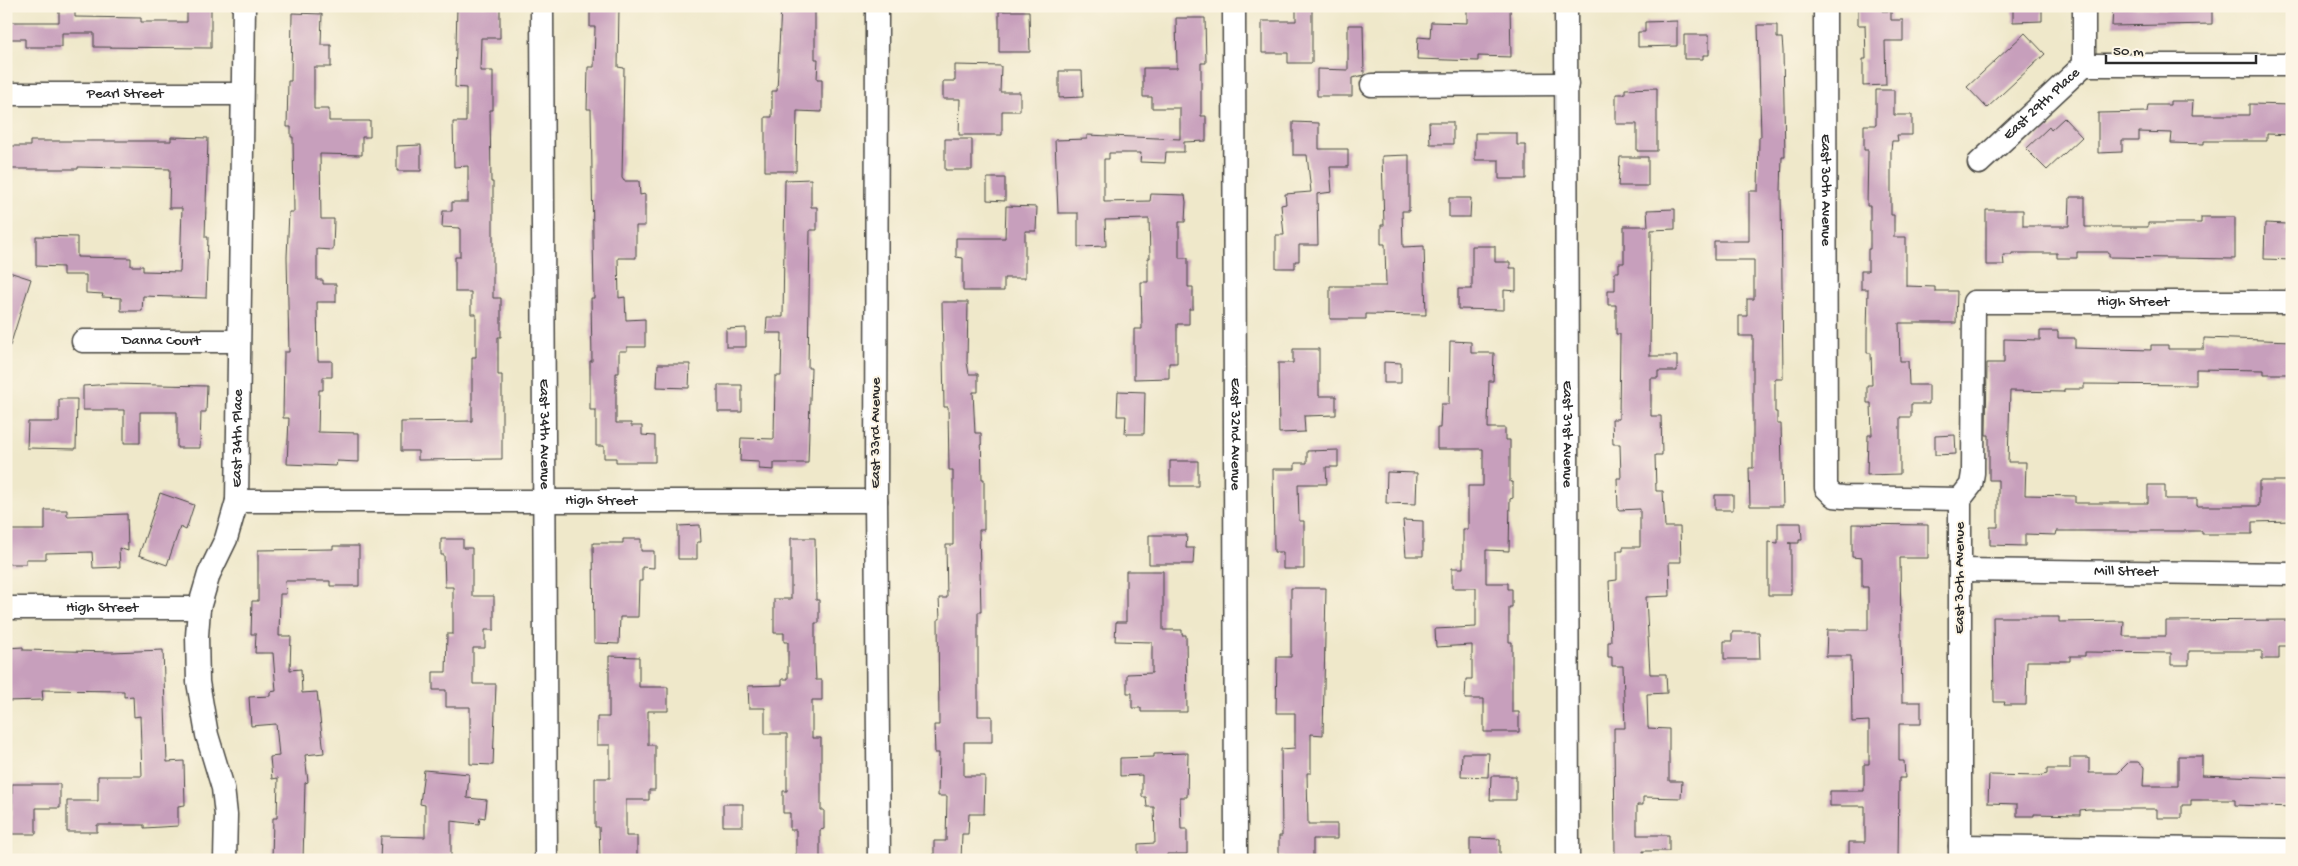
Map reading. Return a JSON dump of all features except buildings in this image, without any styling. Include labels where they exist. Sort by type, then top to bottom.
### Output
[{"type":"street","name":"East 34th Place","points":[[225,860],[226,816],[223,788],[207,735],[198,682],[199,608],[209,574],[226,539],[237,501],[244,6]]},
{"type":"street","name":"East 34th Avenue","points":[[542,6],[546,860]]},
{"type":"street","name":"East 33rd Avenue","points":[[877,6],[876,501],[879,860]]},
{"type":"street","name":"East 32nd Avenue","points":[[1234,6],[1236,860]]},
{"type":"street","name":"East 31st Avenue","points":[[1566,6],[1568,860]]},
{"type":"street","name":"East 30th Avenue","points":[[1825,6],[1825,482],[1829,493],[1843,497],[1960,499]]},
{"type":"street","name":"East 29th Place","points":[[1979,163],[2084,65],[2084,6]]},
{"type":"street","points":[[2084,65],[2292,65]]},
{"type":"street","points":[[1372,86],[1567,84]]},
{"type":"street","name":"Pearl Street","points":[[6,94],[242,94]]},
{"type":"street","name":"High Street","points":[[1974,302],[2292,302]]},
{"type":"street","name":"East 30th Avenue","points":[[1960,853],[1960,499],[1968,491],[1973,473],[1974,302]]},
{"type":"street","name":"Danna Court","points":[[83,341],[238,341]]},
{"type":"street","name":"High Street","points":[[237,501],[876,501]]},
{"type":"street","name":"Mill Street","points":[[1960,570],[2292,574]]},
{"type":"street","name":"High Street","points":[[6,608],[199,608]]},
{"type":"street","points":[[1960,853],[2292,850]]}]
